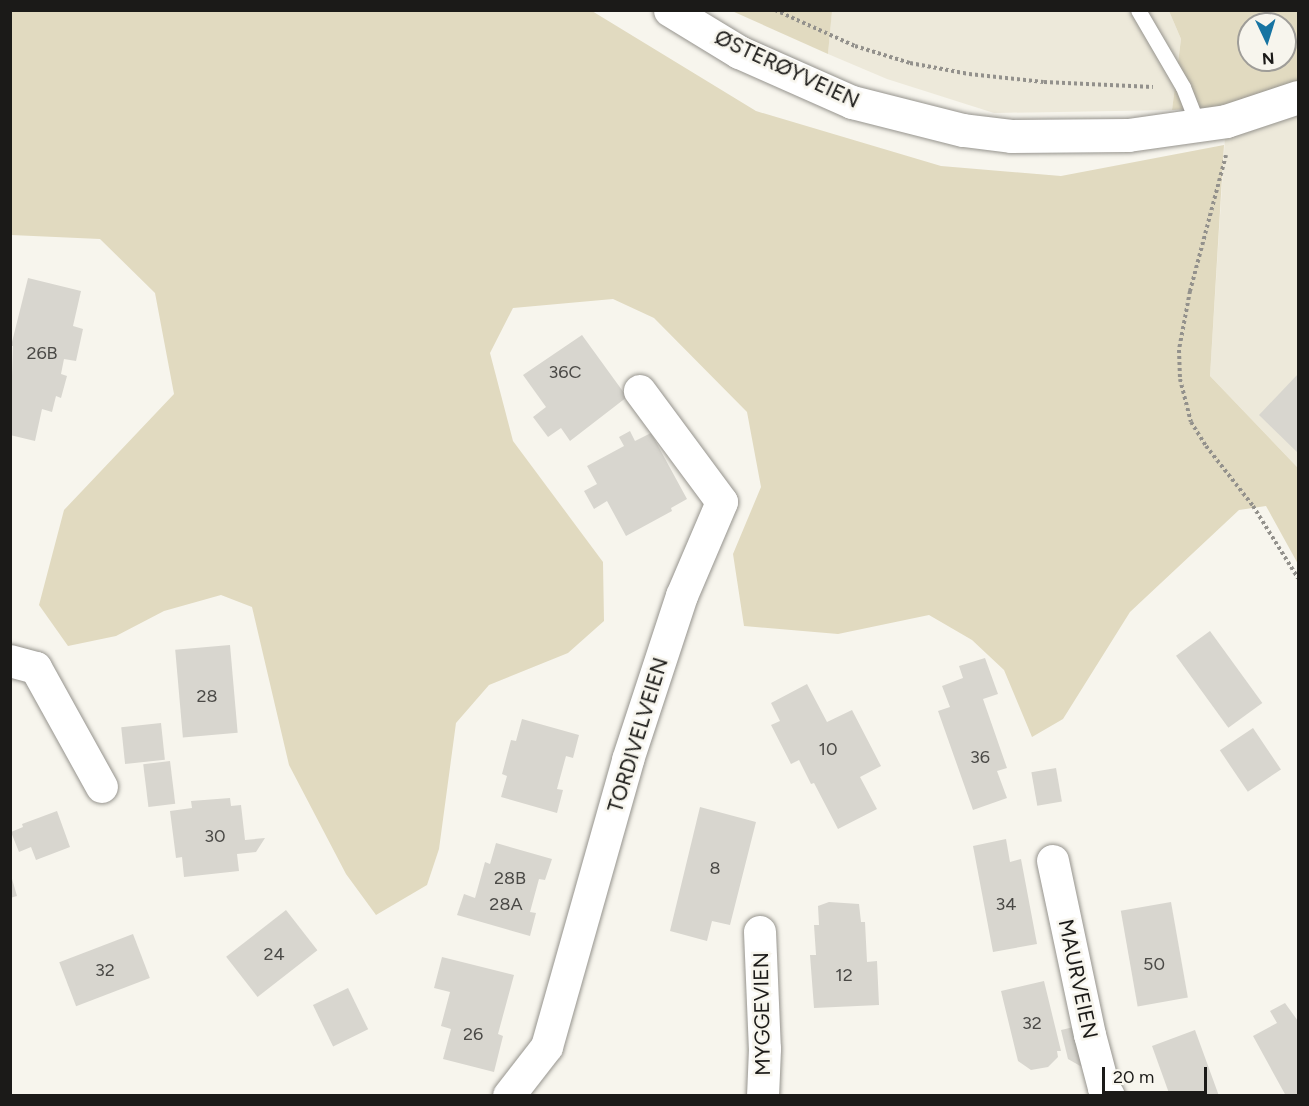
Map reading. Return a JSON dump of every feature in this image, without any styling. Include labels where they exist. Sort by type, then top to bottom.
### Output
[{"type":"main road","name":"ØSTERØYVEIEN","points":[[670,10],[739,52],[852,102],[963,130],[1011,136],[1128,135],[1226,121],[1299,97]]},
{"type":"street","name":"TORDIVELVEIEN","points":[[510,1095],[547,1047],[628,760],[682,596],[722,502],[640,391]]},
{"type":"street","points":[[10,661],[36,668],[102,787]]},
{"type":"street","name":"MAURVEIEN","points":[[1053,861],[1090,1035],[1104,1088],[1109,1095]]},
{"type":"street","name":"MYGGEVIEN","points":[[760,932],[765,1049],[763,1095]]},
{"type":"lane","points":[[1138,10],[1183,87],[1198,125]]},
{"type":"path","points":[[775,10],[855,46],[929,67],[1044,82],[1183,87]]},
{"type":"path","points":[[1227,150],[1190,291],[1179,351],[1180,379],[1191,422],[1206,446],[1253,506],[1299,578]]},
{"type":"shaded area","points":[[11,10],[592,11],[756,111],[941,166],[1061,176],[1224,145],[1210,376],[1298,468],[1298,564],[1266,506],[1239,510],[1130,612],[1063,719],[1032,737],[1004,670],[972,640],[929,615],[838,634],[744,626],[733,554],[761,487],[747,412],[654,318],[613,299],[513,308],[490,353],[513,441],[603,562],[604,621],[568,653],[489,685],[456,723],[439,849],[427,885],[376,915],[346,874],[289,765],[252,607],[221,595],[164,611],[116,636],[68,646],[39,605],[64,510],[174,394],[155,293],[100,239],[11,235]]},
{"type":"shaded area","points":[[832,10],[1169,11],[1181,39],[1172,110],[994,113],[887,79],[828,54]]},
{"type":"shaded area","points":[[732,11],[832,11],[828,54]]},
{"type":"shaded area","points":[[1169,11],[1298,11],[1298,86],[1247,106],[1172,110],[1181,39]]},
{"type":"shaded area","points":[[1298,86],[1298,468],[1210,376],[1226,121]]},
{"type":"building","points":[[28,278],[81,291],[73,326],[83,329],[76,361],[64,359],[61,374],[67,376],[61,398],[56,396],[52,412],[42,409],[35,441],[10,435],[13,346],[11,346]]},
{"type":"building","points":[[582,335],[627,397],[570,441],[561,428],[548,437],[533,417],[546,407],[523,375]]},
{"type":"building","points":[[1298,374],[1298,453],[1259,415]]},
{"type":"building","points":[[630,431],[635,441],[651,433],[687,499],[671,508],[672,511],[626,536],[607,501],[594,509],[584,491],[597,484],[587,466],[624,446],[619,437]]},
{"type":"building","points":[[1210,631],[1262,703],[1228,728],[1176,656]]},
{"type":"building","points":[[230,645],[238,733],[183,737],[175,650]]},
{"type":"building","points":[[985,658],[998,694],[983,699],[1007,768],[997,771],[1007,798],[973,810],[938,711],[950,707],[942,686],[963,678],[959,666]]},
{"type":"building","points":[[807,684],[827,722],[852,710],[881,766],[860,777],[877,809],[838,829],[814,783],[811,784],[799,760],[791,764],[771,725],[780,721],[771,703]]},
{"type":"building","points":[[522,719],[579,735],[573,758],[566,756],[557,789],[563,790],[557,813],[501,797],[507,776],[502,774],[511,740],[516,741]]},
{"type":"building","points":[[161,723],[165,760],[125,764],[121,727]]},
{"type":"building","points":[[1253,728],[1281,769],[1248,792],[1220,750]]},
{"type":"building","points":[[170,761],[175,804],[148,807],[143,764]]},
{"type":"building","points":[[1056,768],[1062,801],[1037,806],[1031,772]]},
{"type":"building","points":[[230,798],[231,806],[241,805],[245,840],[265,838],[256,852],[237,854],[239,871],[184,877],[182,857],[176,858],[170,811],[192,808],[191,801]]},
{"type":"building","points":[[700,807],[756,822],[730,925],[712,921],[707,941],[670,931]]},
{"type":"building","points":[[57,811],[70,847],[36,860],[31,847],[19,852],[11,832],[23,827],[22,824]]},
{"type":"building","points":[[1006,839],[1010,862],[1021,859],[1037,944],[993,952],[973,846]]},
{"type":"building","points":[[496,843],[552,859],[545,880],[539,879],[530,912],[536,913],[530,936],[457,915],[464,894],[475,898],[485,862],[490,864]]},
{"type":"building","points":[[10,872],[17,896],[10,898]]},
{"type":"building","points":[[829,902],[859,904],[861,922],[865,922],[867,962],[877,961],[879,1005],[814,1008],[810,955],[816,955],[814,925],[819,925],[818,906]]},
{"type":"building","points":[[1171,902],[1188,998],[1138,1006],[1121,911]]},
{"type":"building","points":[[286,910],[317,950],[258,997],[226,957]]},
{"type":"building","points":[[133,934],[150,978],[76,1006],[59,962]]},
{"type":"building","points":[[442,957],[514,975],[498,1034],[503,1036],[494,1072],[443,1059],[451,1029],[441,1026],[450,992],[434,988]]},
{"type":"building","points":[[1044,981],[1061,1051],[1057,1051],[1058,1057],[1048,1067],[1031,1070],[1018,1061],[1001,991]]},
{"type":"building","points":[[348,988],[368,1029],[333,1046],[313,1005]]},
{"type":"building","points":[[1285,1003],[1298,1021],[1298,1096],[1286,1096],[1253,1036],[1277,1023],[1270,1011]]},
{"type":"building","points":[[1078,1026],[1089,1071],[1068,1059],[1061,1030]]},
{"type":"building","points":[[1195,1030],[1219,1096],[1170,1096],[1152,1046]]}]
